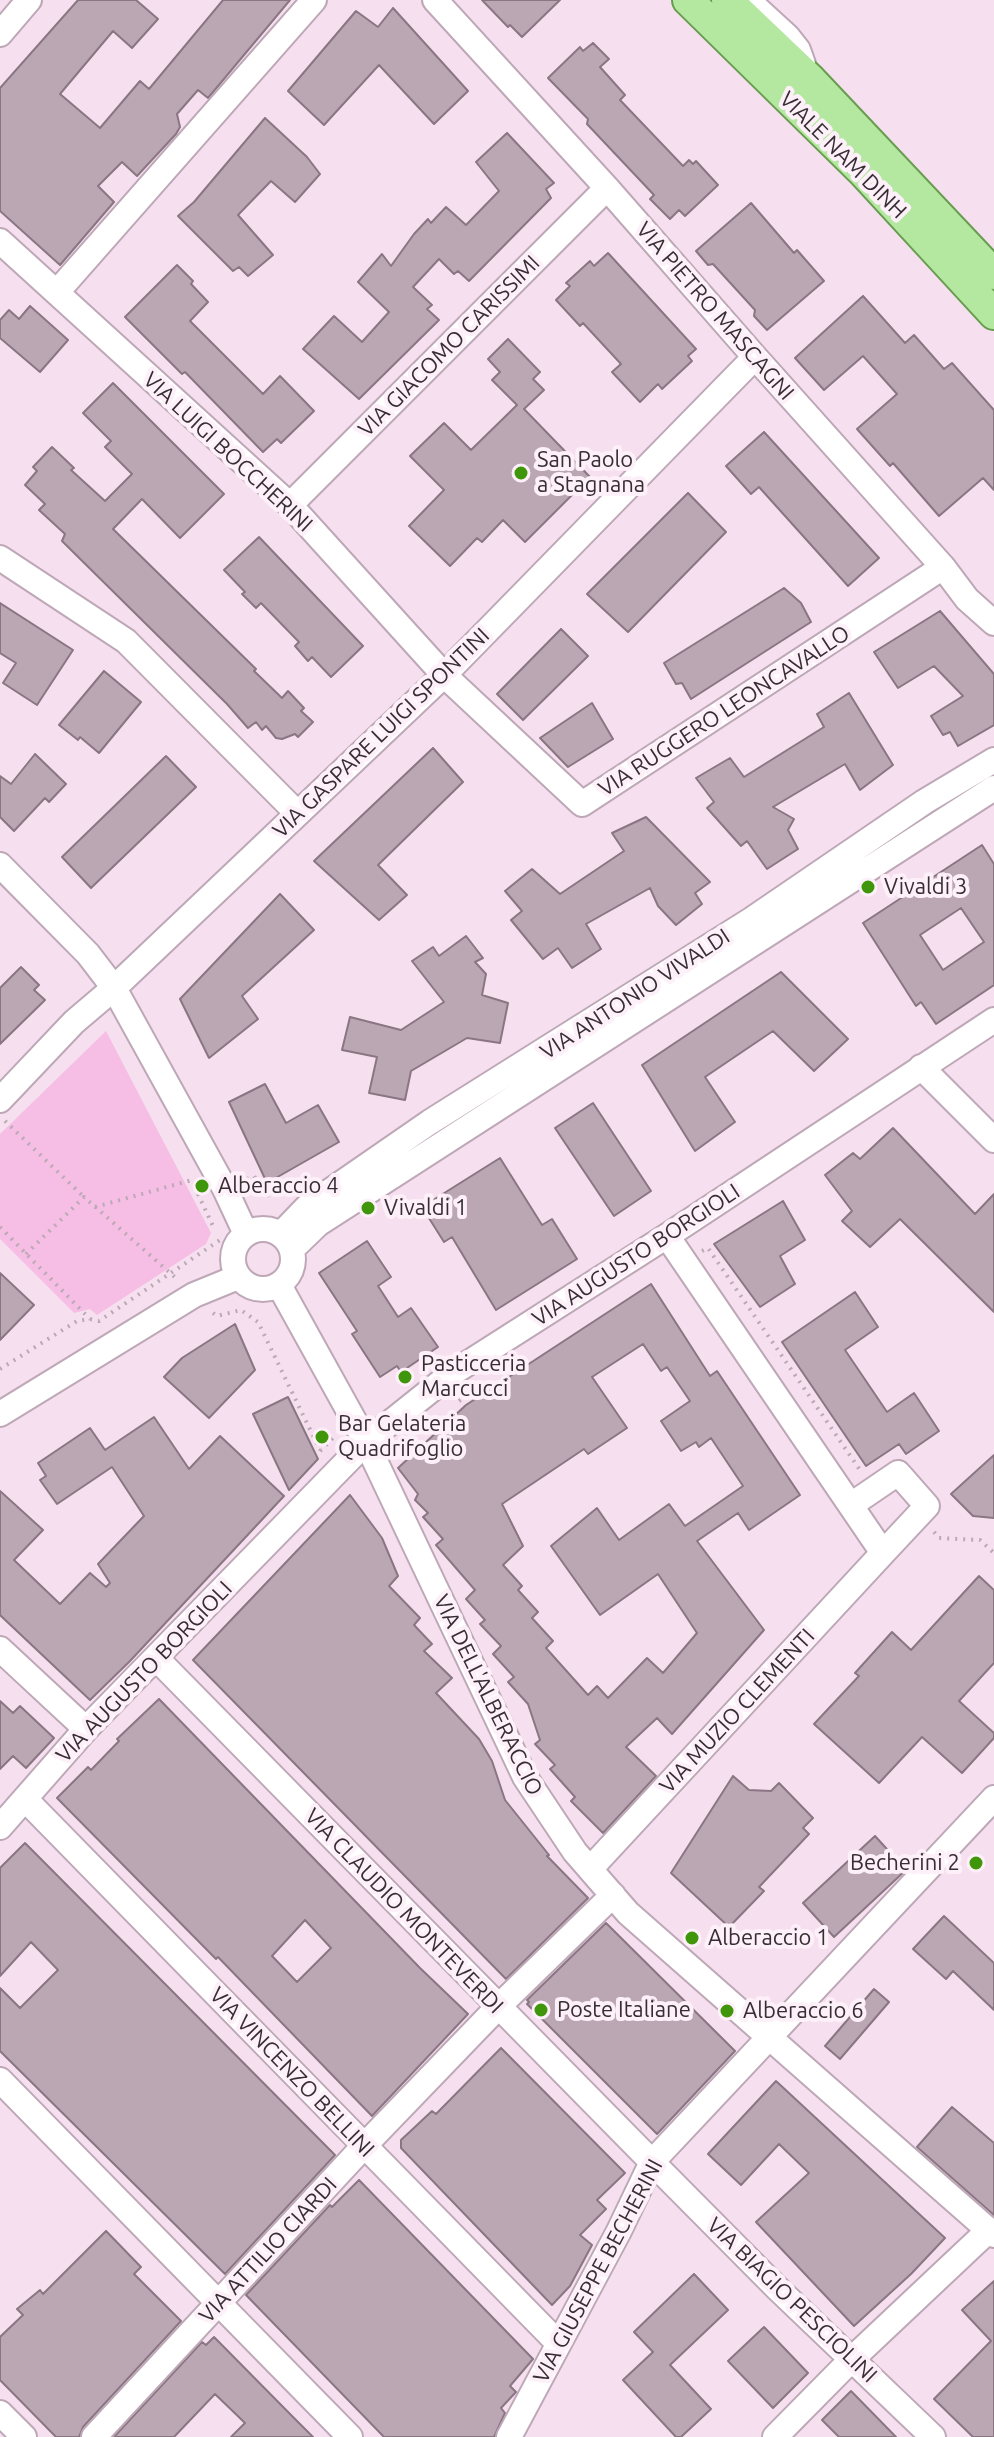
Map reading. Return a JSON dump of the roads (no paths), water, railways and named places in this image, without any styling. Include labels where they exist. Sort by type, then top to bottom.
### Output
[{"type":"main road","name":"VIALE NAM DINH","points":[[688,0],[864,173],[994,314]]},
{"type":"main road","name":"VIALE NAM DINH","points":[[727,0],[809,78],[994,274]]},
{"type":"street","points":[[57,292],[314,0]]},
{"type":"street","name":"VIA PIETRO MASCAGNI","points":[[435,0],[607,188],[943,567],[967,599],[994,623]]},
{"type":"street","points":[[748,0],[798,50],[809,78]]},
{"type":"street","points":[[0,34],[17,4]]},
{"type":"street","name":"VIA GIACOMO CARISSIMI","points":[[290,505],[607,188]]},
{"type":"street","name":"VIA LUIGI BOCCHERINI","points":[[0,241],[290,505],[444,675]]},
{"type":"street","name":"VIA GASPARE LUIGI SPONTINI","points":[[0,1100],[74,1022],[114,988],[444,675],[755,357]]},
{"type":"street","points":[[0,558],[126,641],[297,813]]},
{"type":"street","name":"VIA RUGGERO LEONCAVALLO","points":[[444,675],[582,804],[943,567]]},
{"type":"street","name":"VIA ANTONIO VIVALDI","points":[[286,1242],[307,1207],[430,1122],[751,920],[924,802],[994,760]]},
{"type":"street","name":"VIA ANTONIO VIVALDI","points":[[286,1242],[994,788]]},
{"type":"street","points":[[0,865],[88,954],[114,988],[225,1189],[246,1234]]},
{"type":"street","name":"VIA AUGUSTO BORGIOLI","points":[[0,1827],[86,1729],[366,1442],[451,1374],[994,1020]]},
{"type":"street","points":[[921,1067],[994,1140]]},
{"type":"street","points":[[262,1228],[272,1230],[286,1242],[293,1261],[291,1271],[279,1285],[261,1290],[238,1277],[233,1256],[239,1241],[246,1234],[262,1228]]},
{"type":"street","points":[[667,1236],[883,1553]]},
{"type":"street","points":[[0,1414],[194,1295],[238,1277]]},
{"type":"street","name":"VIA DELL'ALBERACCIO","points":[[279,1285],[366,1442],[525,1777],[575,1852],[628,1913],[991,2232]]},
{"type":"street","name":"VIA MUZIO CLEMENTI","points":[[591,1868],[927,1506],[898,1473],[851,1505]]},
{"type":"street","points":[[0,1649],[86,1729]]},
{"type":"street","name":"VIA CLAUDIO MONTEVERDI","points":[[157,1659],[652,2162]]},
{"type":"street","name":"VIA GIUSEPPE BECHERINI","points":[[509,2437],[619,2231],[652,2162],[994,1798]]},
{"type":"street","name":"VIA VINCENZO BELLINI","points":[[25,1799],[558,2343]]},
{"type":"street","name":"VIA ATTILIO CIARDI","points":[[94,2437],[364,2146],[498,2007],[613,1895]]},
{"type":"street","points":[[0,2080],[350,2437]]},
{"type":"street","name":"VIA BIAGIO PESCIOLINI","points":[[652,2162],[933,2437]]},
{"type":"street","points":[[775,2437],[852,2359],[991,2232]]},
{"type":"street","points":[[0,2413],[24,2437]]},
{"type":"place","name":"San Paolo a Stagnana","points":[[521,473]]},
{"type":"place","name":"Vivaldi 3","points":[[868,887]]},
{"type":"place","name":"Alberaccio 4","points":[[202,1186]]},
{"type":"place","name":"Vivaldi 1","points":[[368,1208]]},
{"type":"place","name":"Pasticceria Marcucci","points":[[405,1377]]},
{"type":"place","name":"Bar Gelateria Quadrifoglio","points":[[322,1437]]},
{"type":"place","name":"Becherini 2","points":[[976,1863]]},
{"type":"place","name":"Alberaccio 1","points":[[692,1938]]},
{"type":"place","name":"Poste Italiane","points":[[541,2010]]},
{"type":"place","name":"Alberaccio 6","points":[[727,2011]]}]
